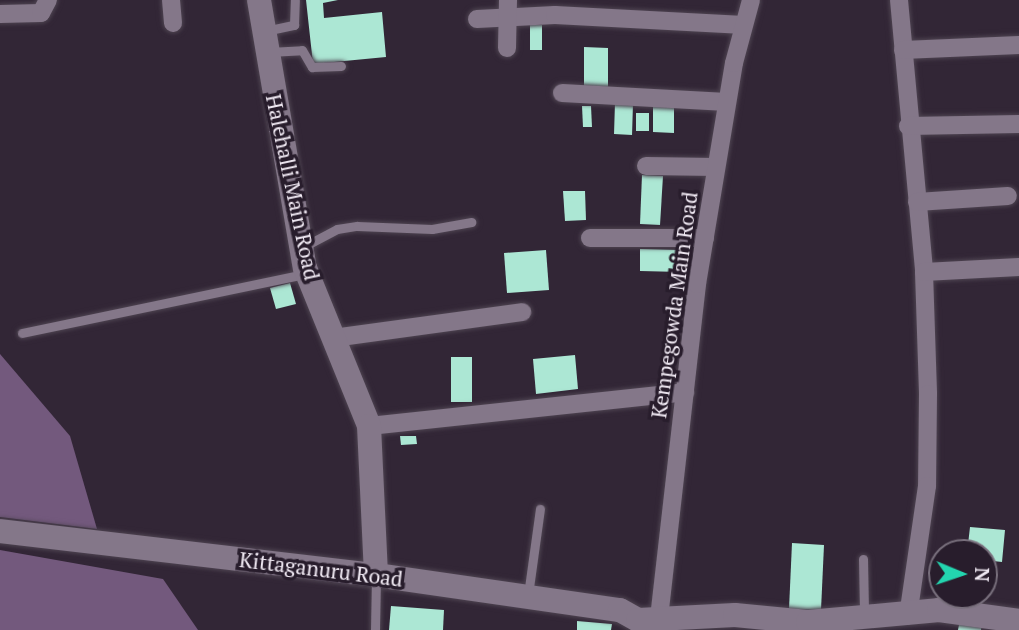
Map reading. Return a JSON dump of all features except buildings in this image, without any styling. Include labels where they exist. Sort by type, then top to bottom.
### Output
[{"type":"main road","name":"Halehalli Main Road","points":[[259,0],[264,42],[307,274],[369,426],[376,575]]},
{"type":"main road","name":"Kittaganuru Road","points":[[0,531],[376,575],[620,610],[645,623]]},
{"type":"main road","points":[[645,623],[864,619],[908,616],[939,610],[1019,621]]},
{"type":"street","points":[[0,14],[41,13],[48,0]]},
{"type":"street","points":[[171,0],[173,23]]},
{"type":"street","name":"Kempegowda Main Road","points":[[645,623],[685,392],[705,238],[727,102],[751,0]]},
{"type":"street","points":[[899,0],[908,126],[924,272],[927,486],[908,616]]},
{"type":"street","points":[[507,48],[508,9]]},
{"type":"street","points":[[477,19],[508,9],[555,15],[744,25]]},
{"type":"street","points":[[903,50],[1019,45]]},
{"type":"street","points":[[562,93],[727,102]]},
{"type":"street","points":[[908,126],[1019,124]]},
{"type":"street","points":[[646,166],[716,167]]},
{"type":"street","points":[[917,202],[1008,196]]},
{"type":"street","points":[[590,238],[705,238]]},
{"type":"street","points":[[924,272],[1019,267]]},
{"type":"street","points":[[333,338],[522,312]]},
{"type":"street","points":[[369,426],[685,392]]},
{"type":"lane","points":[[264,42],[294,25],[295,0]]},
{"type":"lane","points":[[264,42],[302,50],[312,67],[341,66]]},
{"type":"lane","points":[[301,248],[337,229],[357,226],[432,229],[471,222]]},
{"type":"lane","points":[[22,333],[307,274]]},
{"type":"lane","points":[[527,597],[540,509]]},
{"type":"lane","points":[[863,559],[864,619]]},
{"type":"lane","points":[[375,630],[376,575]]},
{"type":"shaded area","points":[[0,354],[70,436],[97,529],[0,517]]},
{"type":"shaded area","points":[[0,550],[163,579],[198,630],[0,630]]}]
